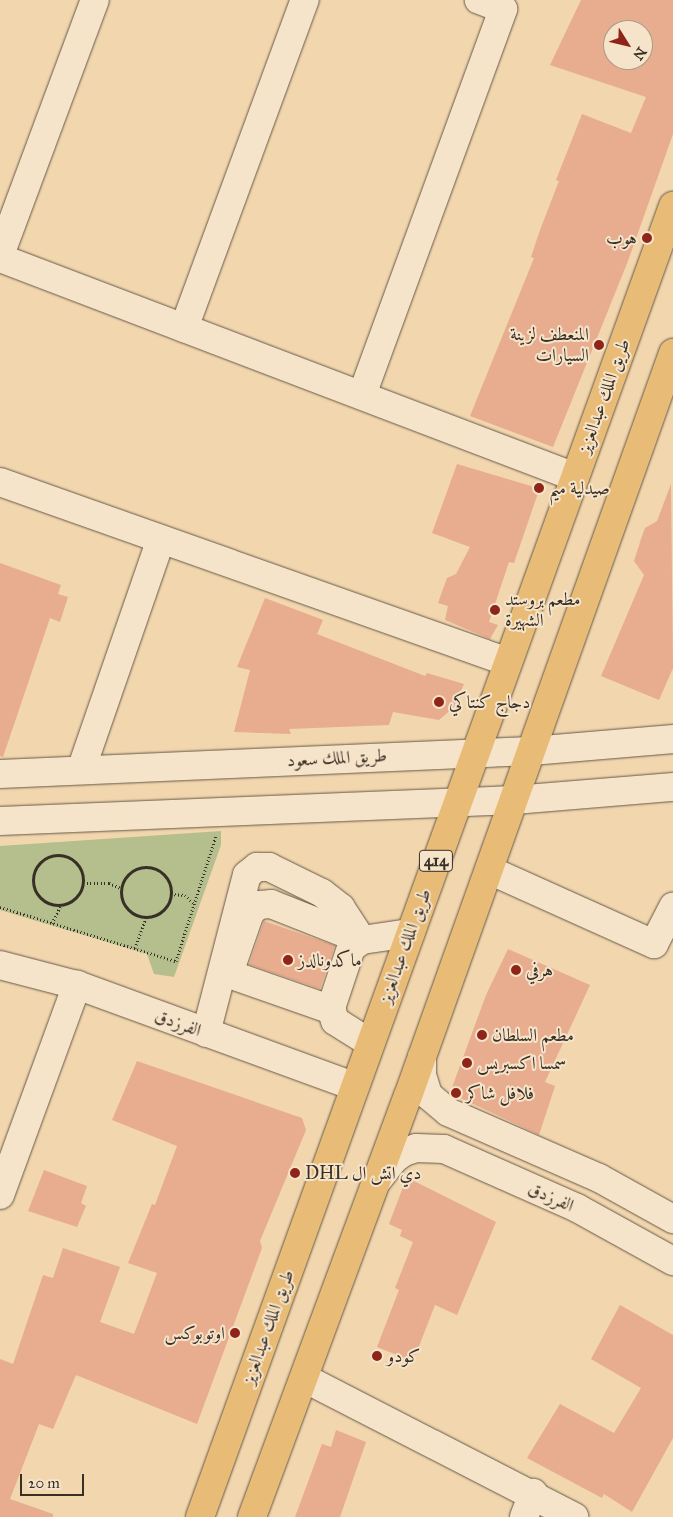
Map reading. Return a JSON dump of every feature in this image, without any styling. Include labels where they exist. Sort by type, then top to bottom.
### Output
[{"type":"highway","name":"طريق الملك عبدالعزيز","points":[[200,1517],[673,206]]},
{"type":"highway","points":[[252,1517],[422,1057],[671,368]]},
{"type":"street","points":[[95,0],[0,256],[575,477]]},
{"type":"street","points":[[184,328],[305,0]]},
{"type":"street","points":[[362,395],[496,3]]},
{"type":"street","points":[[0,482],[508,662]]},
{"type":"street","points":[[81,770],[160,539]]},
{"type":"street","name":"طريق الملك سعود","points":[[0,774],[476,751],[531,751],[673,739]]},
{"type":"street","points":[[0,820],[514,800],[673,787]]},
{"type":"street","points":[[0,830],[33,819]]},
{"type":"street","points":[[206,1033],[246,876],[257,867],[269,867],[322,893],[341,908],[362,940]]},
{"type":"street","points":[[489,870],[654,944],[673,907]]},
{"type":"street","points":[[332,1010],[232,975],[230,970],[250,913],[258,905],[270,904],[362,940]]},
{"type":"street","points":[[370,1043],[335,1020],[332,1010],[351,948],[362,940],[410,933]]},
{"type":"street","name":"الفرزدق","points":[[0,965],[77,985],[355,1087]]},
{"type":"street","points":[[0,1195],[77,985]]},
{"type":"street","name":"الفرزدق","points":[[422,1057],[422,1075],[428,1095],[448,1112],[599,1178],[673,1219]]},
{"type":"street","name":"الفرزدق","points":[[377,1180],[394,1159],[404,1152],[416,1148],[444,1149],[577,1208],[673,1261]]},
{"type":"street","points":[[304,1378],[529,1505],[574,1517]]},
{"type":"path","points":[[0,907],[176,961],[217,833],[208,834]]},
{"type":"path","points":[[57,855],[72,859],[82,872],[83,883],[78,896],[60,905],[47,903],[36,892],[33,876],[42,861],[57,855]]},
{"type":"path","points":[[135,948],[146,917],[165,908],[170,894],[166,877],[152,868],[144,867],[129,874],[121,888],[123,904],[128,910],[146,917]]},
{"type":"path","points":[[83,883],[110,883],[121,888]]},
{"type":"path","points":[[170,894],[185,896],[194,904]]},
{"type":"path","points":[[52,923],[60,905]]},
{"type":"green space","points":[[221,831],[221,845],[174,977],[154,974],[147,954],[0,910],[0,846]]},
{"type":"building","points":[[581,0],[673,0],[673,134],[628,261],[553,447],[470,416],[534,258],[531,257],[559,181],[556,180],[582,114],[631,133],[646,97],[550,65]]},
{"type":"building","points":[[457,464],[531,486],[538,493],[514,563],[509,562],[489,622],[498,625],[490,639],[445,620],[448,606],[438,603],[447,578],[456,574],[470,547],[432,533]]},
{"type":"building","points":[[671,484],[673,668],[659,700],[601,676],[644,575],[634,561],[645,528],[657,521]]},
{"type":"building","points":[[0,563],[61,585],[58,594],[68,597],[60,622],[50,618],[3,757],[0,756]]},
{"type":"building","points":[[265,598],[323,620],[317,634],[425,676],[427,673],[464,684],[454,707],[439,720],[393,712],[389,725],[289,729],[291,734],[234,732],[250,670],[237,667]]},
{"type":"building","points":[[264,921],[335,945],[320,989],[249,964]]},
{"type":"building","points":[[508,949],[590,985],[545,1082],[555,1086],[539,1135],[450,1093],[486,995]]},
{"type":"building","points":[[137,1061],[302,1118],[306,1130],[260,1241],[262,1248],[197,1424],[76,1375],[53,1429],[39,1424],[10,1499],[53,1514],[53,1517],[0,1517],[0,1359],[13,1364],[43,1275],[53,1278],[63,1248],[120,1267],[100,1322],[134,1334],[157,1273],[128,1263],[152,1204],[155,1205],[177,1146],[112,1120]]},
{"type":"building","points":[[44,1170],[87,1186],[81,1203],[86,1206],[77,1227],[28,1211]]},
{"type":"building","points":[[412,1180],[496,1222],[457,1315],[435,1305],[416,1354],[407,1359],[377,1347],[399,1290],[395,1288],[413,1242],[400,1236],[402,1230],[389,1224],[403,1187]]},
{"type":"building","points":[[620,1305],[673,1335],[673,1438],[632,1512],[604,1494],[602,1498],[527,1458],[560,1404],[614,1433],[641,1388],[591,1359]]},
{"type":"building","points":[[336,1430],[366,1442],[340,1517],[295,1517],[322,1444],[331,1447]]},
{"type":"place","name":"هوب","points":[[647,238]]},
{"type":"place","name":"المنعطف لزينة السيارات","points":[[599,345]]},
{"type":"place","name":"صيدلية ميم","points":[[539,488]]},
{"type":"place","name":"مطعم بروستد الشهيرة","points":[[495,610]]},
{"type":"place","name":"دجاج كنتاكي","points":[[439,702]]},
{"type":"place","name":"ماكدونالدز","points":[[288,960]]},
{"type":"place","name":"هرفي","points":[[516,970]]},
{"type":"place","name":"مطعم السلطان","points":[[482,1035]]},
{"type":"place","name":"سمسا اكسبريس","points":[[467,1063]]},
{"type":"place","name":"فلافل شاكر","points":[[456,1093]]},
{"type":"place","name":"DHL دي اتش ال","points":[[295,1173]]},
{"type":"place","name":"اوتوبوكس","points":[[235,1333]]},
{"type":"place","name":"كودو","points":[[377,1356]]}]
